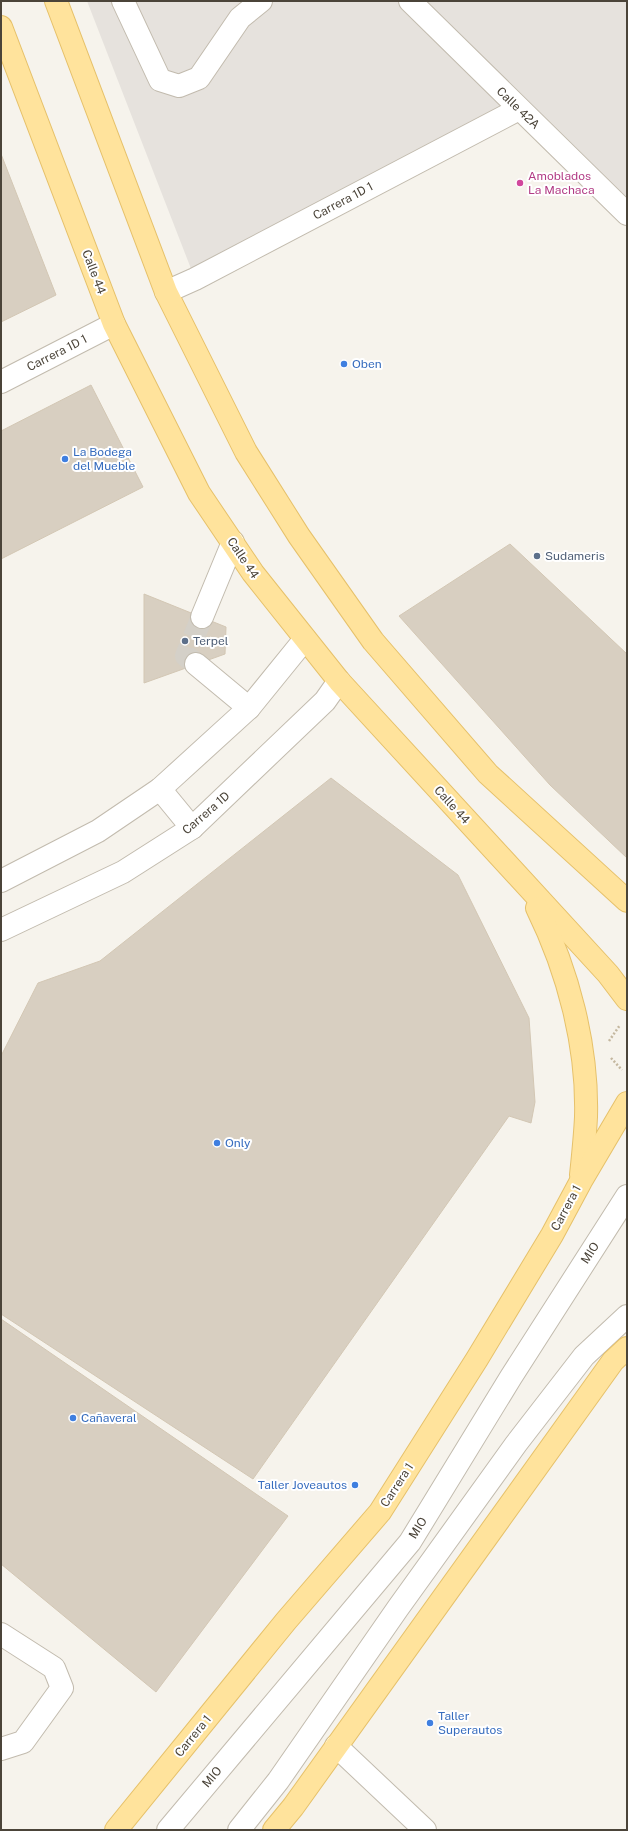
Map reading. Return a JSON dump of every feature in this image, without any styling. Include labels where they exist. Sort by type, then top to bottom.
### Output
[{"type":"main road","points":[[56,1],[166,292],[246,452],[299,536],[374,641],[488,774],[627,901]]},
{"type":"main road","name":"Calle 44","points":[[3,37],[114,324],[199,493],[253,573],[339,681],[608,974],[627,999]]},
{"type":"main road","points":[[528,888],[555,947],[571,995],[582,1051],[586,1116],[581,1181]]},
{"type":"main road","name":"Carrera 1","points":[[116,1830],[286,1621],[380,1512],[477,1360],[552,1235],[581,1181],[627,1104]]},
{"type":"main road","points":[[274,1830],[293,1807],[622,1353]]},
{"type":"street","points":[[123,1],[160,80],[179,86],[199,78],[236,9],[261,1]]},
{"type":"street","name":"Calle 42A","points":[[410,1],[627,214]]},
{"type":"street","name":"Carrera 1D 1","points":[[166,292],[195,279],[519,109]]},
{"type":"street","name":"Carrera 1D 1","points":[[1,382],[114,324]]},
{"type":"street","points":[[202,617],[233,542]]},
{"type":"street","points":[[1,881],[98,831],[160,789],[249,708],[305,640]]},
{"type":"street","points":[[196,664],[249,708]]},
{"type":"street","name":"Carrera 1D","points":[[1,930],[123,872],[192,828],[325,701],[339,681]]},
{"type":"street","points":[[160,789],[192,828]]},
{"type":"street","name":"MIO","points":[[168,1830],[410,1542],[511,1377],[627,1196]]},
{"type":"street","points":[[239,1830],[278,1781],[398,1608],[516,1444],[584,1356],[627,1316]]},
{"type":"street","points":[[1,1634],[54,1668],[62,1688],[23,1742],[1,1749]]},
{"type":"street","points":[[336,1746],[426,1830]]},
{"type":"path","points":[[608,1043],[620,1025]]},
{"type":"path","points":[[608,1054],[622,1070]]},
{"type":"shaded area","points":[[87,1],[627,1],[627,214],[519,109],[195,279]]},
{"type":"building","points":[[1,154],[56,295],[1,322]]},
{"type":"building","name":"La Bodega del Mueble","points":[[91,385],[143,487],[1,559],[1,431]]},
{"type":"building","points":[[510,544],[627,654],[627,858],[550,785],[399,616]]},
{"type":"building","name":"Terpel","points":[[144,594],[226,627],[225,654],[144,683]]},
{"type":"building","points":[[331,778],[458,875],[529,1018],[535,1102],[531,1123],[509,1116],[253,1479],[1,1314],[1,1056],[38,983],[100,961]]},
{"type":"building","name":"Cañaveral","points":[[1,1319],[288,1516],[156,1692],[1,1564]]},
{"type":"tunnel","points":[[196,664],[186,656],[202,617]]},
{"type":"place","name":"Amoblados La Machaca","points":[[520,183]]},
{"type":"place","name":"Oben","points":[[344,364]]},
{"type":"place","name":"La Bodega del Mueble","points":[[65,459]]},
{"type":"place","name":"Sudameris","points":[[537,556]]},
{"type":"place","name":"Terpel","points":[[185,641]]},
{"type":"place","name":"Only","points":[[217,1143]]},
{"type":"place","name":"Cañaveral","points":[[73,1418]]},
{"type":"place","name":"Taller Joveautos","points":[[355,1485]]},
{"type":"place","name":"Taller Superautos","points":[[430,1723]]}]
